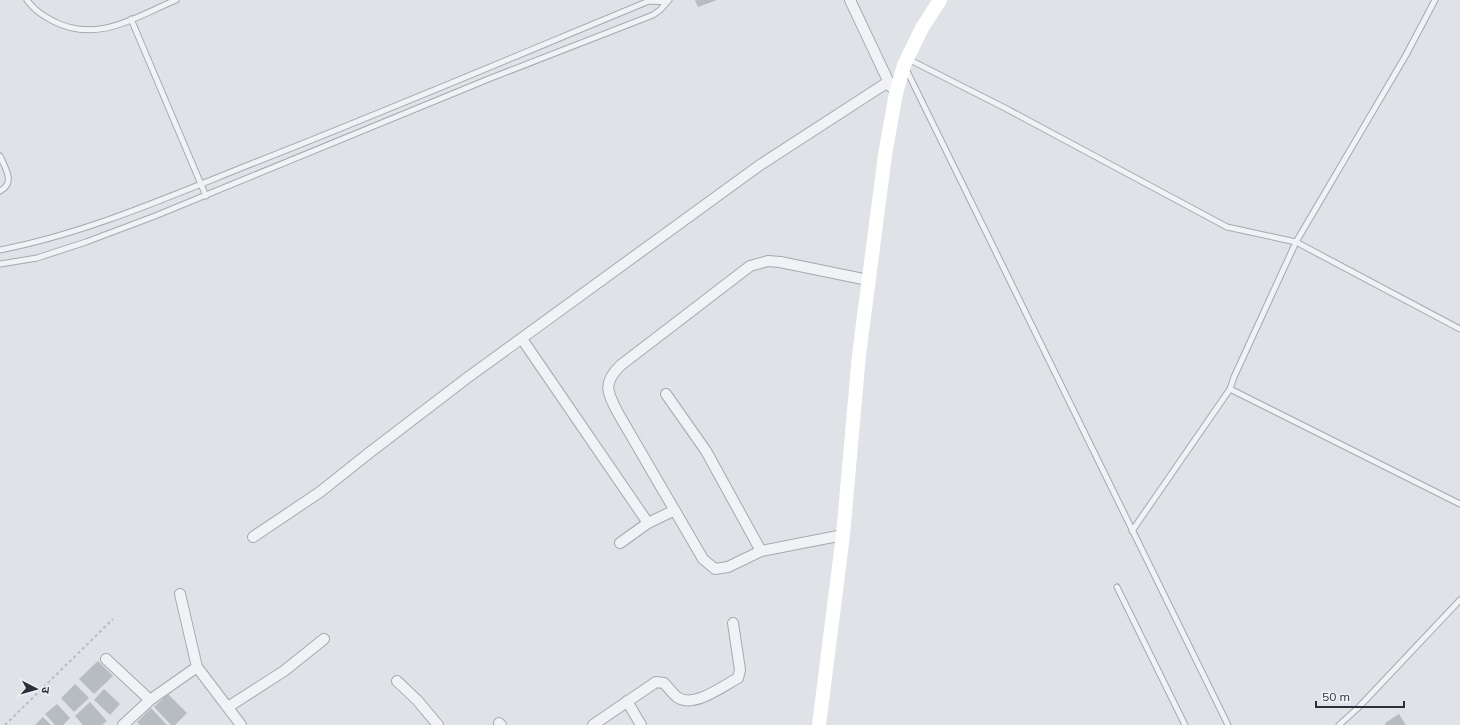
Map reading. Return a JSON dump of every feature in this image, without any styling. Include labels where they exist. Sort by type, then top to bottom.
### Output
[{"type":"main road","points":[[819,725],[843,535],[868,280],[885,155],[892,88],[922,28],[940,0]]},
{"type":"street","points":[[253,536],[320,492],[369,452],[522,338],[784,148],[892,88],[850,0]]},
{"type":"street","points":[[843,535],[761,551],[728,567],[715,570],[703,558],[673,511],[610,398],[608,386],[610,375],[621,365],[750,266],[768,261],[780,262],[868,280]]},
{"type":"street","points":[[522,338],[648,523]]},
{"type":"street","points":[[666,394],[706,451],[761,551]]},
{"type":"street","points":[[620,543],[648,523],[673,511]]},
{"type":"street","points":[[180,594],[198,667],[241,725]]},
{"type":"street","points":[[592,725],[660,681],[681,699],[694,700],[706,696],[738,678],[740,670],[733,623]]},
{"type":"street","points":[[228,707],[284,671],[324,639]]},
{"type":"street","points":[[106,659],[150,700]]},
{"type":"street","points":[[123,725],[150,700],[198,667]]},
{"type":"street","points":[[397,681],[417,700],[438,725]]},
{"type":"street","points":[[627,701],[641,725]]},
{"type":"lane","points":[[27,0],[41,14],[74,30],[98,30],[118,25],[176,0]]},
{"type":"lane","points":[[1132,531],[1230,389],[1234,377],[1296,242],[1406,56],[1435,0]]},
{"type":"lane","points":[[0,250],[34,244],[90,227],[318,138],[649,1],[668,1]]},
{"type":"lane","points":[[0,264],[37,258],[86,242],[206,196],[491,78],[652,15],[660,10],[668,1]]},
{"type":"lane","points":[[131,19],[206,196]]},
{"type":"lane","points":[[906,62],[1005,108],[1227,227],[1296,242],[1460,330]]},
{"type":"lane","points":[[906,62],[1132,531],[1228,725]]},
{"type":"lane","points":[[0,156],[9,181],[8,186],[0,191]]},
{"type":"lane","points":[[1230,389],[1460,504]]},
{"type":"lane","points":[[1117,587],[1185,725]]},
{"type":"lane","points":[[1339,725],[1359,707],[1460,600]]},
{"type":"path","points":[[5,725],[113,619]]},
{"type":"building","points":[[695,0],[717,0],[698,7]]},
{"type":"building","points":[[98,661],[113,676],[94,694],[79,679]]},
{"type":"building","points":[[75,684],[89,698],[74,712],[61,698]]},
{"type":"building","points":[[104,689],[120,704],[110,715],[94,700]]},
{"type":"building","points":[[168,694],[187,713],[175,725],[171,725],[154,707]]},
{"type":"building","points":[[90,702],[107,721],[102,725],[83,725],[75,716]]},
{"type":"building","points":[[57,704],[70,718],[63,725],[55,725],[45,714]]},
{"type":"building","points":[[151,708],[167,725],[140,725],[137,722]]},
{"type":"building","points":[[1399,714],[1406,725],[1386,725],[1385,723]]},
{"type":"building","points":[[43,717],[51,725],[35,725]]}]
